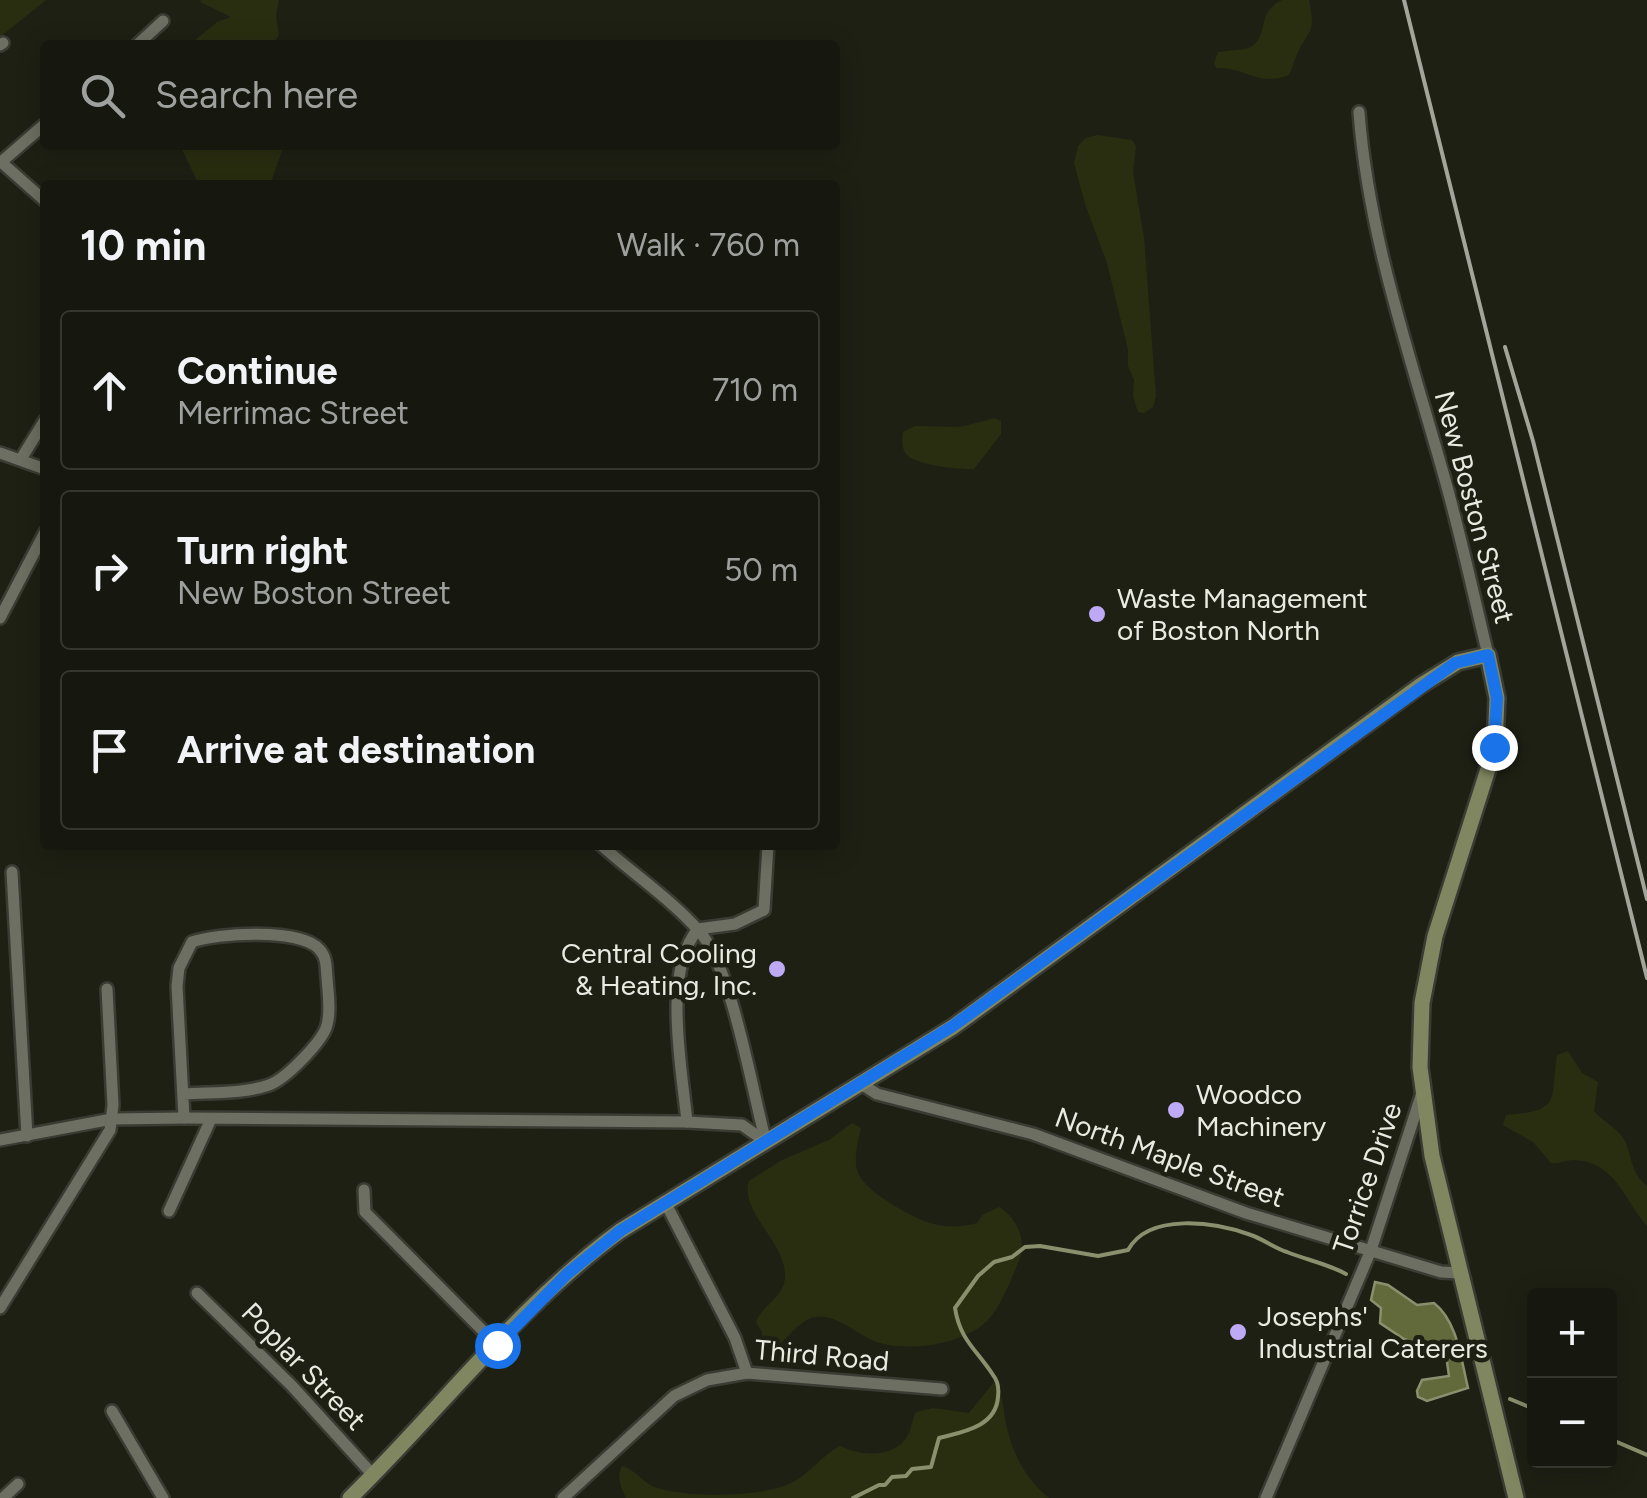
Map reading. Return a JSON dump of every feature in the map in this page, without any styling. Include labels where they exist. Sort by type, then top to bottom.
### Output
[{"type":"main road","points":[[350,1498],[592,1251],[961,1021],[1442,671],[1460,661],[1488,655]]},
{"type":"main road","name":"New Boston Street","points":[[1488,655],[1497,698],[1497,732],[1488,772],[1445,901],[1427,975],[1420,1037],[1422,1095],[1432,1156],[1516,1498]]},
{"type":"street","points":[[142,40],[163,21]]},
{"type":"street","name":"New Boston Street","points":[[1359,112],[1368,197],[1457,523],[1488,655]]},
{"type":"street","points":[[40,128],[0,162],[40,198]]},
{"type":"street","points":[[21,459],[40,428]]},
{"type":"street","points":[[0,453],[40,467]]},
{"type":"street","points":[[0,618],[40,542]]},
{"type":"street","points":[[607,850],[698,929],[710,947],[766,1142]]},
{"type":"street","points":[[686,1122],[678,971],[688,942],[698,929],[735,924],[764,910],[768,850]]},
{"type":"street","points":[[12,872],[26,1136]]},
{"type":"street","points":[[184,1094],[268,1085],[284,1077],[320,1039],[327,1027],[326,962],[316,946],[290,936],[208,936],[192,942],[179,968],[177,986],[184,1118]]},
{"type":"street","points":[[0,1308],[105,1140],[112,1119],[107,988]]},
{"type":"street","name":"North Maple Street","points":[[864,1084],[877,1094],[1057,1142],[1197,1196],[1441,1272],[1460,1273]]},
{"type":"street","name":"Torrice Drive","points":[[1266,1498],[1372,1250],[1422,1095]]},
{"type":"street","points":[[0,1140],[112,1119],[184,1118],[686,1122],[742,1125],[766,1142]]},
{"type":"street","points":[[169,1211],[211,1119]]},
{"type":"street","points":[[364,1190],[365,1212],[497,1345]]},
{"type":"street","points":[[665,1202],[735,1338],[746,1373]]},
{"type":"street","name":"Poplar Street","points":[[197,1293],[292,1386],[373,1475]]},
{"type":"street","name":"Third Road","points":[[563,1498],[680,1392],[708,1380],[746,1373],[942,1389]]},
{"type":"street","points":[[112,1410],[163,1498]]},
{"type":"street","points":[[3,1498],[18,1484]]},
{"type":"shaded area","points":[[0,0],[46,0],[0,37]]},
{"type":"shaded area","points":[[279,0],[279,35],[276,40],[195,40],[217,22],[231,17],[200,2]]},
{"type":"shaded area","points":[[1282,0],[1309,0],[1312,18],[1289,75],[1268,79],[1216,68],[1218,52],[1248,48],[1256,42],[1269,11]]},
{"type":"shaded area","points":[[1097,135],[1132,140],[1136,146],[1133,172],[1144,238],[1156,396],[1153,407],[1144,413],[1138,412],[1133,396],[1134,380],[1107,263],[1074,163],[1078,146]]},
{"type":"shaded area","points":[[182,150],[282,150],[272,180],[197,180]]},
{"type":"shaded area","points":[[995,418],[1001,421],[1001,434],[974,469],[921,462],[908,456],[903,448],[903,432],[915,426],[960,427]]},
{"type":"shaded area","points":[[1568,1051],[1582,1073],[1598,1082],[1594,1111],[1622,1137],[1635,1170],[1647,1186],[1647,1226],[1618,1184],[1600,1168],[1574,1160],[1551,1163],[1533,1142],[1503,1125],[1506,1115],[1545,1106],[1553,1093],[1557,1055]]},
{"type":"shaded area","points":[[852,1123],[861,1128],[857,1170],[871,1189],[912,1216],[942,1226],[977,1223],[982,1215],[999,1207],[1018,1229],[1022,1243],[1020,1258],[993,1314],[966,1335],[937,1344],[893,1346],[872,1340],[836,1320],[818,1317],[798,1326],[769,1354],[762,1349],[762,1332],[756,1322],[781,1290],[785,1276],[778,1251],[751,1204],[749,1181],[782,1160],[829,1140]]},
{"type":"shaded area","points":[[1375,1282],[1388,1285],[1417,1305],[1434,1303],[1442,1311],[1457,1342],[1468,1388],[1427,1401],[1418,1397],[1422,1380],[1449,1376],[1446,1355],[1404,1339],[1380,1323],[1381,1308],[1371,1300]]},
{"type":"shaded area","points":[[994,1382],[1017,1458],[1049,1498],[626,1498],[620,1482],[622,1466],[667,1491],[722,1495],[778,1488],[798,1479],[840,1446],[867,1453],[895,1448],[908,1435],[916,1412],[933,1408],[969,1413]]},
{"type":"waterway","points":[[853,1498],[885,1485],[892,1477],[906,1476],[912,1469],[931,1467],[939,1438],[976,1426],[991,1415],[998,1397],[997,1382],[965,1336],[955,1308],[978,1276],[994,1262],[1012,1257],[1025,1247],[1098,1256],[1128,1250],[1138,1238],[1167,1225],[1202,1224],[1251,1235],[1346,1274]]},
{"type":"waterway","points":[[1510,1399],[1527,1406]]},
{"type":"waterway","points":[[1617,1442],[1647,1455]]},
{"type":"railway","points":[[1404,0],[1647,978]]},
{"type":"railway","points":[[1505,347],[1533,441],[1647,899]]},
{"type":"place","name":"Waste Management of Boston North","points":[[1097,614]]},
{"type":"place","name":"Central Cooling & Heating, Inc.","points":[[777,969]]},
{"type":"place","name":"Woodco Machinery","points":[[1176,1110]]},
{"type":"place","name":"Josephs' Industrial Caterers","points":[[1238,1332]]},
{"type":"route","points":[[497,1345],[567,1274],[620,1231],[953,1026],[1455,663],[1488,655],[1497,698],[1494,747]]}]
